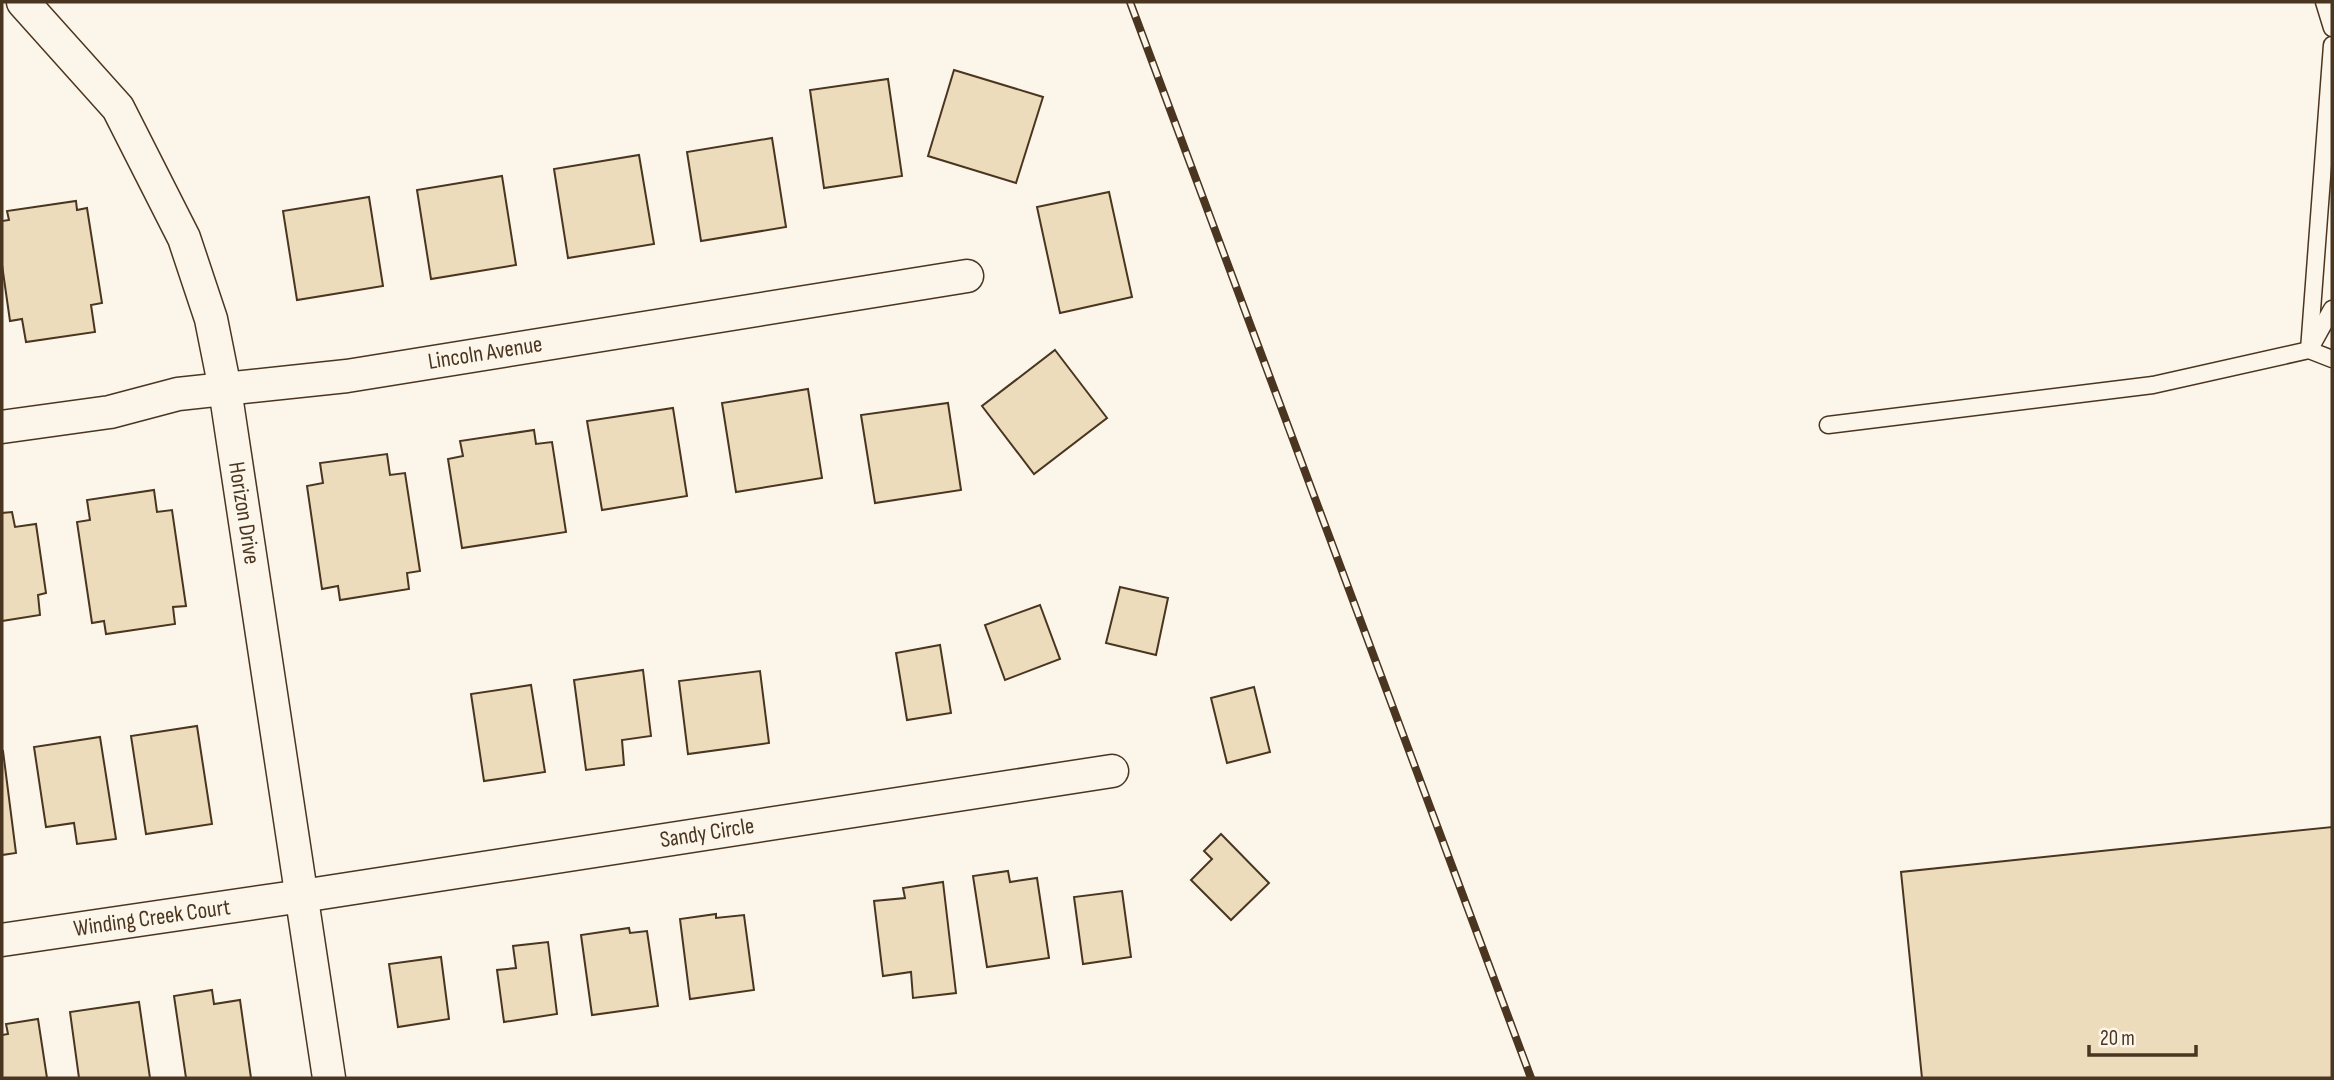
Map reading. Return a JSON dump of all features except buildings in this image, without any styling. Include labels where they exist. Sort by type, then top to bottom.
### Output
[{"type":"street","name":"Horizon Drive","points":[[23,2],[118,108],[184,237],[211,319],[225,389],[329,1078]]},
{"type":"street","name":"Lincoln Avenue","points":[[2,427],[110,412],[178,394],[347,376],[967,276]]},
{"type":"street","name":"Sandy Circle","points":[[302,896],[1112,771]]},
{"type":"street","name":"Winding Creek Court","points":[[2,940],[302,896]]},
{"type":"lane","points":[[2324,2],[2332,29]]},
{"type":"lane","points":[[2309,350],[2332,46]]},
{"type":"lane","points":[[2309,350],[2332,309]]},
{"type":"lane","points":[[1828,425],[2153,385],[2309,350],[2332,359]]},
{"type":"railway","points":[[1130,2],[1531,1078]]}]
